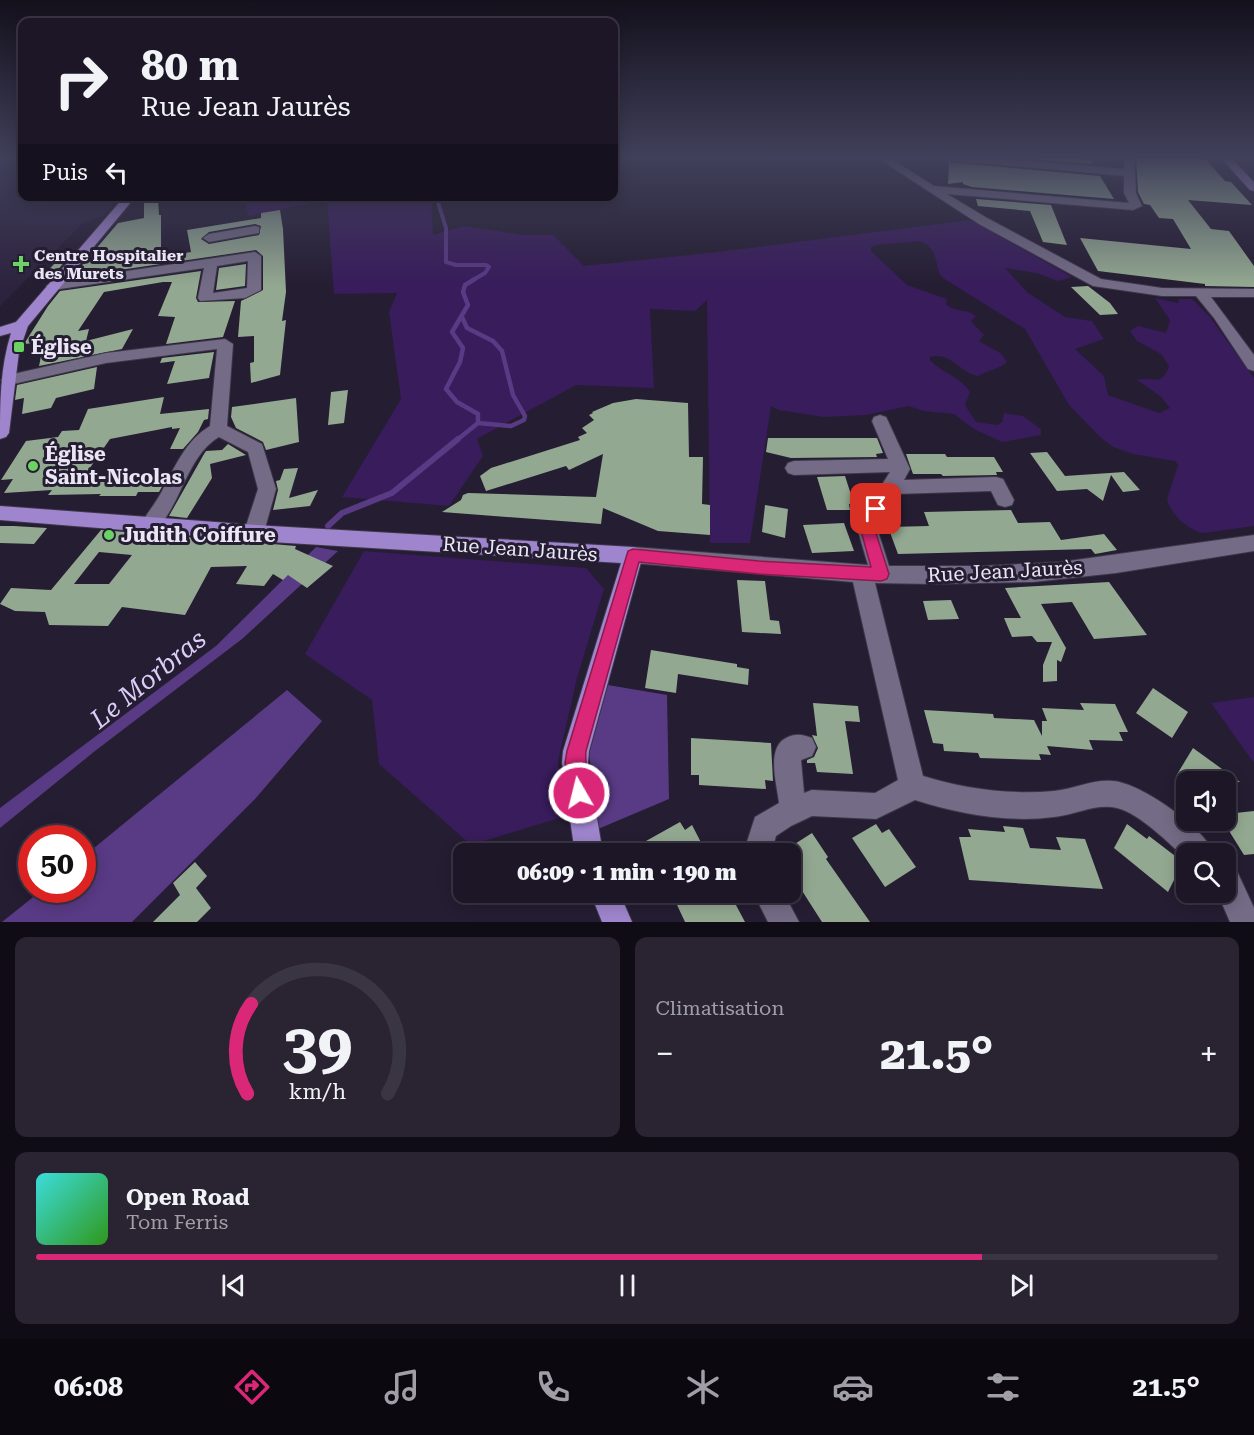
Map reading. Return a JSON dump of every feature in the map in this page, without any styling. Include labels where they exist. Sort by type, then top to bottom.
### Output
[{"type":"main road","points":[[0,433],[9,381],[11,352],[21,325],[127,201]]},
{"type":"main road","points":[[0,332],[21,325]]},
{"type":"main road","name":"Rue Jean Jaurès","points":[[0,513],[254,532],[633,555]]},
{"type":"main road","points":[[587,843],[575,763],[576,751],[633,555]]},
{"type":"main road","points":[[609,903],[617,922]]},
{"type":"street","points":[[950,200],[983,221],[1098,283],[1152,291],[1254,293]]},
{"type":"street","points":[[1049,200],[1133,207],[1136,206],[1135,200]]},
{"type":"street","points":[[209,238],[255,224],[254,290],[245,294],[205,298],[211,263]]},
{"type":"street","points":[[53,286],[255,256]]},
{"type":"street","points":[[1200,293],[1254,366]]},
{"type":"street","points":[[9,381],[106,358],[225,344],[218,429]]},
{"type":"street","points":[[880,421],[901,469],[868,522],[871,574],[912,786]]},
{"type":"street","points":[[151,524],[203,438],[218,429]]},
{"type":"street","points":[[218,429],[256,448],[267,489],[254,532]]},
{"type":"street","points":[[794,468],[899,465]]},
{"type":"street","points":[[889,487],[996,484],[1005,500]]},
{"type":"street","name":"Rue Jean Jaurès","points":[[633,555],[759,567],[871,574],[981,575],[1054,571],[1254,543]]},
{"type":"street","points":[[793,811],[788,752],[792,748],[803,747]]},
{"type":"street","points":[[760,843],[765,827],[812,803],[876,806],[912,786]]},
{"type":"street","points":[[912,786],[938,796],[1035,804],[1055,804],[1099,796],[1120,795],[1148,812],[1187,843]]},
{"type":"street","points":[[1236,902],[1245,922]]},
{"type":"street","points":[[773,903],[784,922]]},
{"type":"shaded area","name":"Centre Hospitalier des Murets","points":[[0,200],[116,201],[102,217],[84,222],[0,306]]},
{"type":"shaded area","points":[[245,201],[322,201],[248,216]]},
{"type":"shaded area","points":[[327,201],[431,201],[433,235],[464,226],[523,235],[553,235],[584,266],[718,252],[970,220],[1072,277],[1058,281],[1037,273],[1005,268],[1027,292],[1065,317],[1092,321],[1104,339],[1075,349],[1104,376],[1108,395],[1159,413],[1170,408],[1160,396],[1137,380],[1160,379],[1169,366],[1161,354],[1137,341],[1130,331],[1138,326],[1166,333],[1170,320],[1155,298],[1178,303],[1179,299],[1192,299],[1210,317],[1254,378],[1254,526],[1204,533],[1181,521],[1172,511],[1167,499],[1178,465],[1175,461],[1133,454],[1113,447],[1100,437],[1069,405],[1025,329],[946,280],[940,275],[932,251],[919,241],[876,245],[871,247],[871,251],[907,285],[947,299],[946,304],[950,307],[976,316],[971,321],[984,335],[979,341],[1002,354],[1007,362],[978,376],[943,357],[930,357],[930,360],[957,379],[970,392],[965,405],[976,422],[998,425],[1002,422],[1004,413],[1023,416],[1041,429],[1041,435],[1002,442],[974,429],[954,414],[923,411],[909,406],[866,415],[823,417],[779,410],[771,406],[750,543],[710,543],[707,300],[695,311],[650,309],[654,388],[576,385],[477,439],[483,456],[449,506],[342,497],[401,399],[389,312],[397,293],[334,294]]},
{"type":"shaded area","points":[[316,547],[338,551],[242,639],[95,751],[0,828],[0,808],[216,646]]},
{"type":"shaded area","points":[[364,551],[586,568],[604,589],[577,678],[558,761],[566,816],[478,843],[469,843],[379,764],[372,700],[305,654]]},
{"type":"shaded area","points":[[608,685],[667,695],[669,799],[598,829],[589,754]]},
{"type":"shaded area","points":[[287,690],[322,721],[255,799],[132,922],[2,922],[26,903],[96,903],[96,846]]},
{"type":"shaded area","points":[[1254,697],[1254,763],[1211,703]]},
{"type":"building","points":[[976,200],[1051,205],[1067,245],[1043,242],[1030,211],[978,206]]},
{"type":"building","points":[[1142,200],[1188,200],[1211,229],[1229,231],[1254,266],[1254,287],[1205,286],[1205,284],[1098,271],[1080,238],[1191,249],[1173,219],[1159,218],[1150,205],[1144,204]]},
{"type":"building","points":[[1188,200],[1247,200],[1252,205]]},
{"type":"building","points":[[158,201],[159,215],[161,215],[161,257],[191,252],[187,230],[261,218],[261,213],[280,210],[286,292],[282,321],[286,320],[280,375],[251,383],[250,363],[254,362],[254,336],[238,337],[241,301],[263,290],[263,256],[256,250],[72,277],[118,223],[144,218],[144,202]],"holes":[[[255,224],[261,226],[259,235],[209,244],[201,239],[209,232]]]},
{"type":"building","points":[[65,261],[49,281],[38,281],[56,262]]},
{"type":"building","points":[[246,264],[245,286],[216,290],[219,268]]},
{"type":"building","points":[[201,271],[196,298],[198,302],[235,301],[223,337],[166,344],[175,317],[158,316],[172,282],[163,282],[104,292],[78,331],[89,329],[86,341],[133,329],[122,349],[39,366],[44,342],[24,344],[60,291]]},
{"type":"building","points":[[1088,286],[1110,303],[1118,314],[1100,315],[1071,287]]},
{"type":"building","points":[[214,352],[209,378],[167,384],[175,361],[160,363],[162,358]]},
{"type":"building","points":[[97,367],[94,389],[56,398],[51,408],[22,414],[24,398],[15,400],[17,385]]},
{"type":"building","points":[[348,390],[344,423],[328,425],[331,392]]},
{"type":"building","points":[[164,397],[160,414],[209,409],[208,419],[204,420],[198,432],[183,449],[170,449],[180,428],[172,429],[172,427],[110,439],[85,475],[154,473],[152,476],[168,476],[159,492],[138,492],[136,496],[48,495],[52,490],[4,493],[13,479],[1,480],[26,441],[58,437],[62,431],[79,430],[88,409]]},
{"type":"building","points":[[296,398],[299,442],[266,450],[263,442],[236,428],[231,417],[232,407]]},
{"type":"building","points":[[636,399],[688,403],[689,457],[703,457],[702,504],[710,505],[710,535],[658,531],[603,508],[601,524],[442,512],[468,493],[596,497],[603,454],[569,470],[566,466],[486,491],[480,476],[491,468],[580,440],[578,437],[587,433],[582,428],[594,420],[589,415],[592,412],[613,403]]},
{"type":"building","points":[[768,438],[877,438],[883,453],[876,454],[877,457],[791,458],[766,452]]},
{"type":"building","points":[[228,444],[246,455],[210,464],[212,478],[187,518],[169,516],[206,451],[222,450]]},
{"type":"building","points":[[1047,452],[1065,476],[1124,472],[1140,490],[1123,492],[1111,475],[1103,501],[1087,489],[1057,491],[1030,453]]},
{"type":"building","points":[[906,454],[994,457],[1003,472],[996,472],[997,475],[913,474]]},
{"type":"building","points":[[298,468],[289,498],[318,490],[310,506],[273,510],[278,490],[276,481],[280,480],[284,469]]},
{"type":"building","points":[[845,476],[854,504],[849,504],[850,510],[827,510],[817,477]]},
{"type":"building","points":[[765,505],[788,509],[785,538],[762,532]]},
{"type":"building","points":[[1011,510],[1018,523],[1050,522],[1061,540],[1104,534],[1117,550],[1095,554],[1091,549],[898,554],[888,527],[929,526],[924,512]]},
{"type":"building","points":[[844,523],[854,551],[812,553],[803,525]]},
{"type":"building","points":[[0,526],[47,528],[34,544],[0,543]]},
{"type":"building","points":[[101,530],[296,546],[295,549],[333,566],[307,588],[288,575],[283,580],[273,574],[264,586],[236,584],[247,566],[211,567],[185,615],[122,607],[108,626],[49,625],[45,612],[15,611],[0,604],[11,588],[51,590]],"holes":[[[99,552],[132,555],[109,584],[74,584]]]},
{"type":"building","points":[[737,580],[765,581],[770,620],[779,621],[781,634],[742,632]]},
{"type":"building","points":[[1109,582],[1147,635],[1094,639],[1072,602],[1041,604],[1066,648],[1061,662],[1057,660],[1057,681],[1043,682],[1043,665],[1052,642],[1037,642],[1032,636],[1012,637],[1004,618],[1021,618],[1005,588]]},
{"type":"building","points":[[951,600],[959,619],[928,620],[923,601]]},
{"type":"building","points":[[651,650],[737,664],[737,667],[749,669],[748,685],[678,674],[676,693],[645,688]]},
{"type":"building","points":[[1153,688],[1188,712],[1172,738],[1136,713]]},
{"type":"building","points":[[813,703],[858,706],[860,722],[845,721],[853,774],[817,772],[815,763],[807,763],[807,760],[814,757],[818,748],[812,735],[817,736]]},
{"type":"building","points":[[1080,703],[1115,704],[1128,732],[1119,732],[1123,741],[1089,740],[1093,750],[1047,746],[1051,755],[1039,754],[1041,760],[980,758],[978,753],[944,751],[943,744],[933,743],[924,710],[993,714],[994,718],[1034,720],[1042,736],[1042,721],[1047,721],[1042,708],[1084,710]]},
{"type":"building","points":[[691,738],[771,743],[773,781],[765,780],[766,789],[699,785],[699,775],[691,775]]},
{"type":"building","points":[[1193,748],[1225,771],[1179,771]]},
{"type":"building","points":[[1254,811],[1254,854],[1244,855],[1229,831],[1236,831],[1236,813]]},
{"type":"building","points":[[680,822],[685,830],[692,825],[701,843],[647,843],[646,841]]},
{"type":"building","points":[[876,824],[882,833],[889,829],[916,867],[885,887],[852,838]]},
{"type":"building","points":[[1127,824],[1147,839],[1149,836],[1176,857],[1176,876],[1168,892],[1114,848]]},
{"type":"building","points":[[1003,826],[1023,828],[1030,848],[1061,850],[1056,837],[1085,839],[1103,889],[969,880],[959,837],[971,837],[968,829],[1005,832]]},
{"type":"building","points":[[812,833],[828,857],[826,859],[870,922],[822,922],[801,889],[801,843],[796,843]]},
{"type":"building","points":[[195,862],[207,876],[196,888],[211,908],[197,922],[153,922],[180,895],[173,883]]},
{"type":"building","points":[[676,903],[735,903],[745,922],[685,922]]},
{"type":"waterway","name":"Le Morbras","points":[[438,201],[446,228],[446,262],[456,265],[486,265],[489,267],[485,273],[473,280]]},
{"type":"waterway","name":"Le Morbras","points":[[475,279],[465,285],[463,292],[468,305],[452,332],[463,348],[460,362],[446,389],[457,402],[478,414],[478,423]]},
{"type":"waterway","name":"Le Morbras","points":[[462,317],[467,328],[493,341],[502,351],[513,395],[525,416],[524,420],[511,426],[478,423]]},
{"type":"waterway","name":"Le Morbras","points":[[457,440],[478,423]]},
{"type":"waterway","name":"Le Morbras","points":[[328,526],[342,513],[392,493],[458,439]]},
{"type":"place","name":"Centre Hospitalier des Murets","points":[[21,264]]},
{"type":"place","name":"Église","points":[[19,347]]},
{"type":"place","name":"Église Saint-Nicolas","points":[[33,466]]},
{"type":"place","name":"Judith Coiffure","points":[[109,535]]},
{"type":"route","points":[[579,793],[575,763],[576,751],[633,555],[759,567],[881,574],[867,527],[876,509]]}]
